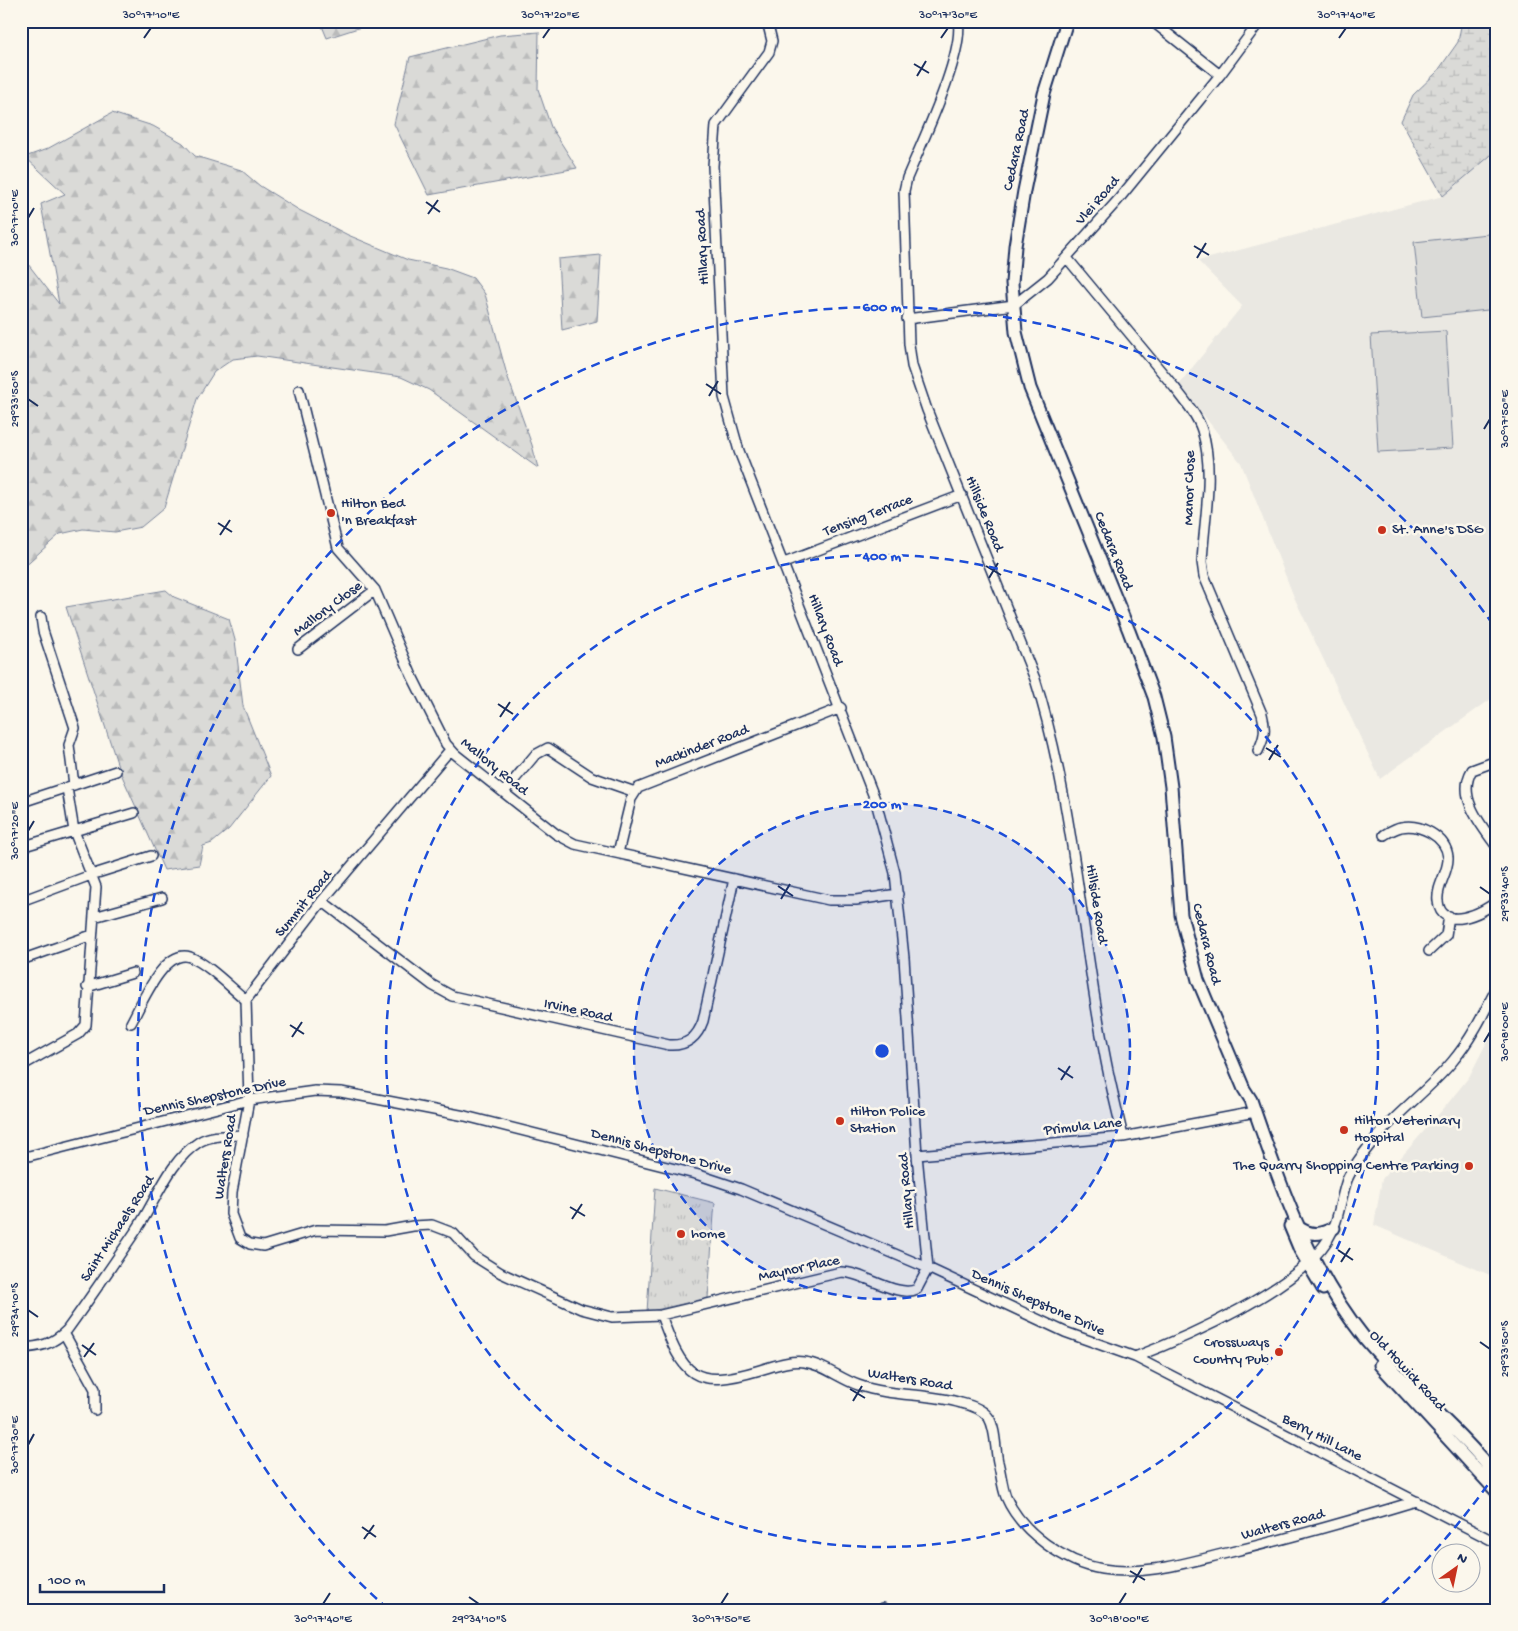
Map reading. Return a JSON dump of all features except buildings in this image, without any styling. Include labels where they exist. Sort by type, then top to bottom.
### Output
[{"type":"main road","name":"Cedara Road","points":[[1067,21],[1046,86],[1024,191],[1015,246],[1012,283],[1016,332],[1030,388],[1129,631],[1154,698],[1164,737],[1171,787],[1181,915],[1198,980],[1244,1089],[1251,1100],[1252,1113],[1274,1185],[1310,1260]]},
{"type":"main road","name":"Cedara Road","points":[[1252,1113],[1310,1260]]},
{"type":"main road","points":[[1298,1227],[1313,1234],[1325,1233],[1334,1228]]},
{"type":"main road","name":"Old Howick Road","points":[[1310,1260],[1364,1337],[1497,1477]]},
{"type":"main road","name":"Old Howick Road","points":[[1310,1260],[1337,1313],[1362,1346],[1497,1492]]},
{"type":"street","name":"Hillary Road","points":[[767,21],[772,41],[769,52],[716,125],[714,166],[724,397],[731,429],[876,802],[895,873],[928,1268]]},
{"type":"street","name":"Hillside Road","points":[[958,21],[960,32],[953,64],[906,184],[903,211],[907,319],[912,366],[918,386],[1035,679],[1053,740],[1070,828],[1104,1055],[1123,1137]]},
{"type":"street","points":[[1152,21],[1220,75]]},
{"type":"street","name":"Vlei Road","points":[[1014,305],[1048,278],[1118,200],[1220,75],[1260,21]]},
{"type":"street","name":"Manor Close","points":[[1067,258],[1175,388],[1192,410],[1202,429],[1208,459],[1202,562],[1204,576],[1262,714],[1266,728],[1258,751]]},
{"type":"street","points":[[907,319],[1014,305]]},
{"type":"street","name":"Mallory Road","points":[[299,390],[336,541],[345,557],[376,590],[412,676],[450,750],[556,834],[576,844],[842,901],[898,894]]},
{"type":"street","name":"Tensing Terrace","points":[[784,563],[962,495]]},
{"type":"street","name":"Mallory Close","points":[[298,649],[376,590]]},
{"type":"street","points":[[21,1066],[83,1030],[86,1025],[87,986],[96,887],[74,831],[69,745],[75,728],[43,631],[41,617]]},
{"type":"street","name":"Mackinder Road","points":[[634,792],[655,780],[841,708]]},
{"type":"street","points":[[504,792],[535,755],[548,748],[592,777],[634,792],[618,853]]},
{"type":"street","name":"Summit Road","points":[[246,1000],[322,901],[450,750]]},
{"type":"street","points":[[1491,763],[1472,770],[1467,782],[1467,790],[1473,810],[1497,847]]},
{"type":"street","points":[[22,794],[25,801],[116,771]]},
{"type":"street","points":[[21,847],[134,813]]},
{"type":"street","points":[[1384,835],[1399,827],[1412,826],[1425,829],[1437,838],[1446,849],[1448,857],[1437,898],[1439,906],[1449,916],[1470,917],[1482,913],[1497,901]]},
{"type":"street","points":[[21,901],[91,875],[152,856]]},
{"type":"street","name":"Irvine Road","points":[[322,901],[432,985],[452,996],[679,1046],[689,1042],[696,1035],[703,1021],[734,878]]},
{"type":"street","points":[[94,917],[162,898]]},
{"type":"street","points":[[1429,951],[1446,935],[1449,916]]},
{"type":"street","points":[[21,960],[92,935]]},
{"type":"street","points":[[131,1023],[154,981],[166,964],[183,956],[199,963],[246,1000],[249,1100]]},
{"type":"street","points":[[87,986],[133,973]]},
{"type":"street","points":[[1135,1357],[1194,1333],[1260,1297],[1310,1260],[1326,1242],[1334,1228],[1353,1168],[1370,1144],[1454,1061],[1497,987]]},
{"type":"street","name":"Dennis Shepstone Drive","points":[[21,1158],[249,1100],[315,1091],[342,1092],[474,1118],[699,1175],[742,1189],[928,1268],[1065,1332],[1135,1357]]},
{"type":"street","name":"Walters Road","points":[[249,1100],[232,1192],[232,1214],[236,1230],[245,1242],[263,1246],[305,1232],[326,1229],[352,1232],[385,1231],[432,1225],[454,1233],[474,1256],[485,1264],[581,1309],[612,1317],[661,1315],[678,1358],[693,1373],[703,1377],[721,1380],[776,1365],[802,1361],[815,1365],[857,1385],[879,1391],[951,1400],[980,1410],[990,1419],[1006,1497],[1022,1520],[1040,1539],[1056,1550],[1084,1564],[1100,1569],[1126,1572],[1158,1570],[1256,1546],[1416,1501]]},
{"type":"street","name":"Primula Lane","points":[[917,1154],[1123,1137],[1252,1113]]},
{"type":"street","name":"Saint Michaels Road","points":[[21,1348],[40,1347],[51,1343],[64,1333],[137,1229],[171,1172],[186,1153],[201,1141],[212,1136],[244,1135]]},
{"type":"street","name":"Maynor Place","points":[[661,1315],[841,1272],[858,1274],[893,1288],[909,1292],[920,1286],[928,1268]]},
{"type":"street","points":[[64,1333],[95,1389],[95,1410]]},
{"type":"street","name":"Berry Hill Lane","points":[[1135,1357],[1497,1543]]},
{"type":"shaded area","name":"St. Anne's DSG","points":[[1497,150],[1497,706],[1491,699],[1380,779],[1294,597],[1241,463],[1179,384],[1242,306],[1198,261],[1443,196]]},
{"type":"shaded area","points":[[1497,1022],[1497,1278],[1374,1225],[1382,1179],[1469,1077]]},
{"type":"green space","points":[[320,21],[380,21],[327,38]]},
{"type":"green space","points":[[1462,21],[1497,21],[1497,150],[1443,196],[1401,121],[1413,95],[1437,72],[1458,42]]},
{"type":"green space","points":[[539,32],[538,89],[551,127],[577,168],[429,195],[394,124],[410,57],[500,35]]},
{"type":"green space","points":[[112,113],[153,126],[183,143],[195,156],[241,170],[260,186],[299,210],[348,235],[408,260],[446,268],[473,278],[485,294],[507,375],[532,445],[538,468],[429,390],[401,377],[257,356],[233,359],[214,372],[197,399],[164,508],[141,527],[115,532],[83,529],[60,534],[21,569],[21,255],[59,304],[41,204],[65,194],[25,157],[47,149]]},
{"type":"green space","points":[[1497,233],[1497,309],[1422,317],[1414,242]]},
{"type":"green space","points":[[601,255],[597,321],[562,330],[558,259]]},
{"type":"green space","points":[[1446,331],[1453,448],[1378,452],[1371,335]]},
{"type":"green space","points":[[166,590],[174,597],[229,619],[235,640],[243,706],[271,776],[229,829],[212,843],[203,846],[199,865],[164,870],[119,769],[66,607]]},
{"type":"green space","points":[[655,1188],[715,1203],[708,1298],[647,1312]]},
{"type":"place","name":"Hilton Bed 'n Breakfast","points":[[331,513]]},
{"type":"place","name":"St. Anne's DSG","points":[[1382,530]]},
{"type":"place","name":"Hilton Police Station","points":[[840,1121]]},
{"type":"place","name":"Hilton Veterinary Hospital","points":[[1344,1130]]},
{"type":"place","name":"The Quarry Shopping Centre Parking","points":[[1469,1166]]},
{"type":"place","name":"home","points":[[681,1234]]},
{"type":"place","name":"Crossways Country Pub","points":[[1279,1352]]}]
